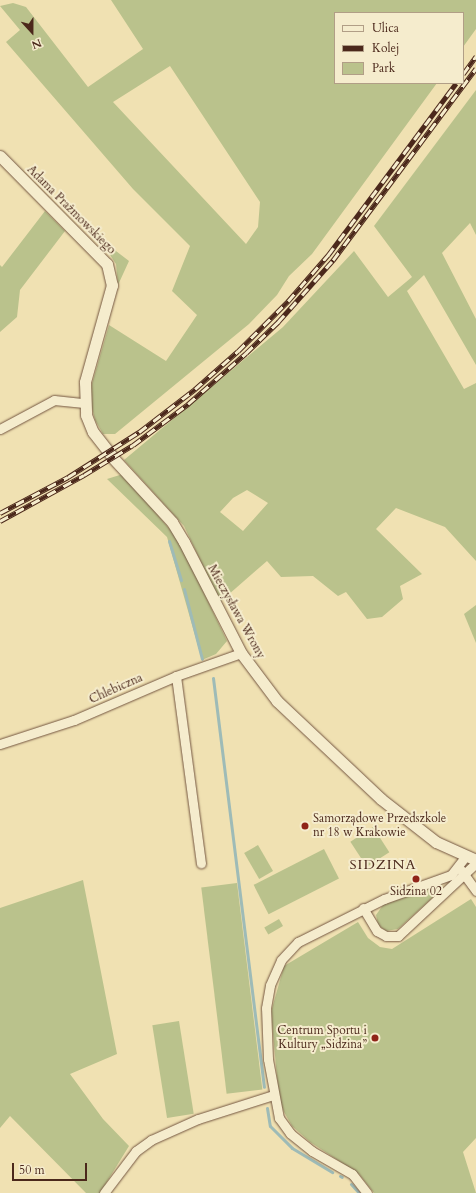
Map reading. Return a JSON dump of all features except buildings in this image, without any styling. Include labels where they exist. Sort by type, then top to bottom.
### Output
[{"type":"street","name":"Adama Prażmowskiego","points":[[0,156],[107,264],[112,285],[90,360],[85,382],[84,403]]},
{"type":"street","points":[[0,429],[54,400],[84,403]]},
{"type":"street","name":"Mieczysława Wrony","points":[[84,403],[89,425],[98,439],[172,522],[184,542],[241,653],[277,701],[362,781],[426,834],[473,860]]},
{"type":"street","name":"Chlebiczna","points":[[0,744],[74,720],[176,676],[241,653]]},
{"type":"street","points":[[176,676],[201,863]]},
{"type":"street","points":[[363,908],[377,932],[386,936],[398,936],[473,860]]},
{"type":"street","points":[[462,871],[476,891]]},
{"type":"street","points":[[367,1193],[352,1174],[312,1152],[290,1133],[279,1118],[273,1095],[266,1020],[267,997],[274,972],[281,960],[298,942],[363,908],[462,871]]},
{"type":"street","points":[[104,1193],[136,1151],[151,1140],[198,1119],[273,1095]]},
{"type":"green space","points":[[111,0],[476,0],[476,29],[464,46],[464,12],[334,12],[334,84],[436,84],[312,254],[289,276],[277,295],[249,324],[115,434],[103,434],[95,420],[90,400],[91,387],[109,325],[166,361],[197,315],[172,291],[190,246],[133,189],[6,42],[20,30],[0,6],[13,3],[26,7],[88,87],[143,49]],"holes":[[[170,66],[260,202],[258,227],[246,244],[113,102]]]},
{"type":"green space","points":[[476,90],[476,235],[470,223],[442,253],[476,319],[476,365],[424,275],[407,291],[464,389],[476,383],[476,561],[445,527],[396,508],[376,529],[422,574],[400,586],[403,599],[382,617],[367,619],[346,592],[338,596],[313,576],[281,577],[267,561],[220,602],[184,526],[124,460],[283,327],[354,251],[388,297],[412,277],[374,226]],"holes":[[[247,490],[268,503],[243,531],[220,512],[233,498]]]},
{"type":"green space","points":[[45,211],[65,231],[20,290],[17,317],[0,332],[0,265],[2,267]]},
{"type":"green space","points":[[99,238],[129,261],[118,285],[116,264]]},
{"type":"green space","points":[[123,474],[178,539],[227,641],[216,654],[202,660],[167,537],[107,479]]},
{"type":"green space","points":[[476,605],[476,643],[464,614]]},
{"type":"green space","points":[[373,827],[389,852],[367,867],[350,842]]},
{"type":"green space","points":[[258,845],[273,871],[259,879],[244,853]]},
{"type":"green space","points":[[324,849],[339,878],[269,914],[254,885]]},
{"type":"green space","points":[[83,880],[117,1054],[70,1074],[103,1119],[129,1146],[100,1193],[86,1193],[10,1116],[0,1128],[0,908]]},
{"type":"green space","points":[[237,883],[262,1089],[227,1094],[201,887]]},
{"type":"green space","points":[[441,884],[443,888],[398,929],[386,931],[378,925],[376,915],[383,905]]},
{"type":"green space","name":"Centrum Sportu i Kultury „Sidzina”","points":[[471,899],[476,907],[476,1138],[463,1152],[476,1193],[374,1193],[359,1174],[310,1142],[292,1126],[284,1112],[279,1099],[271,1012],[284,966],[358,922],[368,938],[380,947],[392,949]]},
{"type":"green space","points":[[279,919],[283,926],[268,934],[264,928]]},
{"type":"green space","points":[[179,1021],[194,1114],[167,1118],[152,1025]]},
{"type":"waterway","points":[[169,541],[181,580]]},
{"type":"waterway","points":[[184,589],[202,659]]},
{"type":"waterway","points":[[213,678],[264,1087]]},
{"type":"waterway","points":[[267,1108],[270,1126],[292,1148],[332,1172]]},
{"type":"waterway","points":[[351,1184],[359,1193]]},
{"type":"railway","points":[[464,73],[476,56]]},
{"type":"railway","points":[[0,521],[84,475],[133,445],[188,404],[246,353],[278,322],[333,260],[476,68]]},
{"type":"railway","points":[[0,513],[68,477],[139,432],[195,389],[238,351],[288,301],[328,255],[455,84]]},
{"type":"place","name":"Samorządowe Przedszkole nr 18 w Krakowie","points":[[305,826]]},
{"type":"place","name":"Sidzina 02","points":[[416,879]]},
{"type":"place","name":"Centrum Sportu i Kultury „Sidzina”","points":[[375,1038]]},
{"type":"district","name":"SIDZINA","points":[[383,865]]}]
